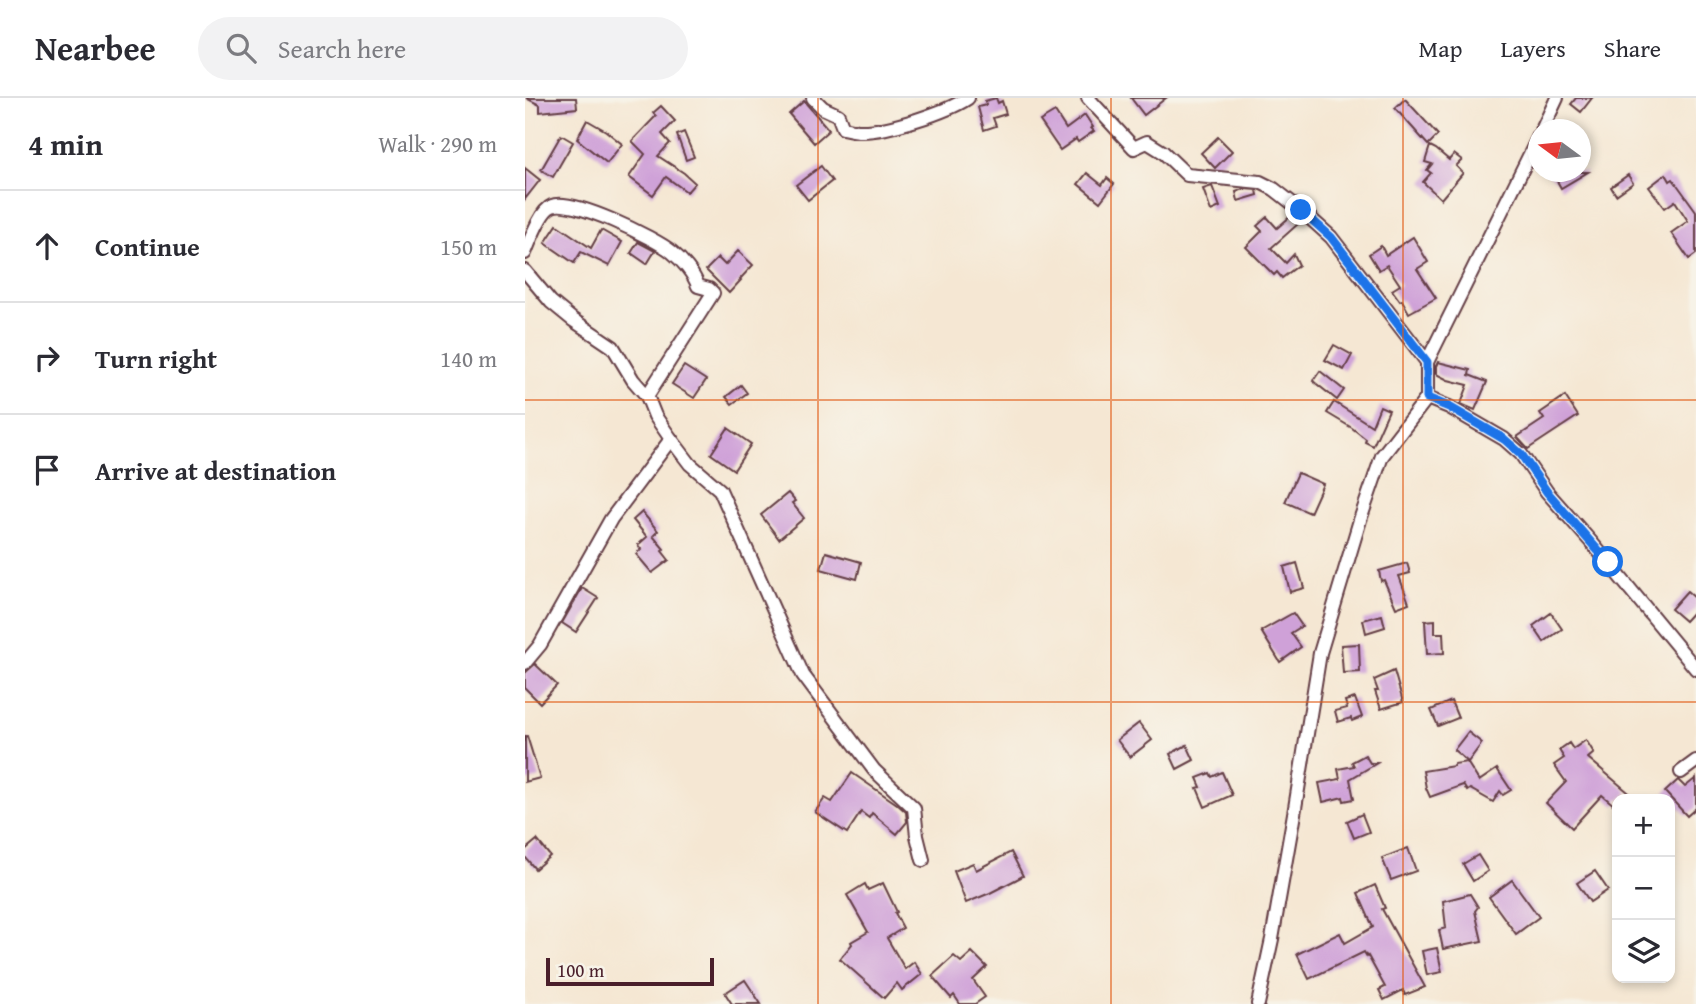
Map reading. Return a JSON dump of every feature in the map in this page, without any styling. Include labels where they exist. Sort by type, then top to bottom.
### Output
[{"type":"street","points":[[813,98],[823,108],[838,116],[843,128],[860,131],[894,126],[960,104],[968,98]]},
{"type":"street","points":[[1088,98],[1134,148],[1147,142],[1163,152],[1187,175],[1260,182],[1283,196],[1331,237],[1427,362]]},
{"type":"street","points":[[1547,119],[1557,98]]},
{"type":"street","points":[[1258,1004],[1296,808],[1321,653],[1360,520],[1382,456],[1427,398],[1427,362],[1528,156]]},
{"type":"street","points":[[525,253],[544,212],[563,203],[639,232],[672,252],[698,286],[713,293],[647,396]]},
{"type":"street","points":[[525,271],[551,302],[614,347],[633,380],[647,396],[670,439],[690,464],[720,490],[803,675],[874,770],[914,808],[923,860]]},
{"type":"street","points":[[1427,398],[1449,407],[1504,439],[1521,454],[1547,492],[1696,669]]},
{"type":"street","points":[[525,663],[540,645],[611,519],[670,439]]},
{"type":"street","points":[[1681,772],[1696,761]]},
{"type":"building","points":[[526,98],[576,98],[577,108],[540,112],[540,105]]},
{"type":"building","points":[[996,98],[998,103],[1002,101],[1006,114],[993,118],[996,126],[984,130],[978,107],[986,105],[985,101]]},
{"type":"building","points":[[1131,98],[1166,98],[1144,115]]},
{"type":"building","points":[[1576,98],[1592,98],[1581,112],[1571,104]]},
{"type":"building","points":[[1405,99],[1438,135],[1428,145],[1395,108]]},
{"type":"building","points":[[804,101],[829,130],[814,143],[789,114]]},
{"type":"building","points":[[661,106],[675,121],[662,134],[670,143],[658,156],[695,183],[687,192],[666,177],[653,195],[629,177],[645,154],[632,141],[656,116],[653,113]]},
{"type":"building","points":[[1055,112],[1066,129],[1085,115],[1094,131],[1060,150],[1040,121]]},
{"type":"building","points":[[587,120],[622,144],[607,163],[577,139]]},
{"type":"building","points":[[684,132],[694,157],[686,160],[677,135]]},
{"type":"building","points":[[561,135],[573,142],[553,177],[541,170]]},
{"type":"building","points":[[1218,137],[1232,151],[1215,168],[1201,153]]},
{"type":"building","points":[[1430,146],[1449,160],[1454,154],[1462,160],[1456,166],[1463,173],[1441,199],[1423,182],[1431,173],[1427,170],[1432,164],[1425,162]]},
{"type":"building","points":[[821,166],[832,181],[808,200],[796,185]]},
{"type":"building","points":[[525,168],[540,180],[525,199]]},
{"type":"building","points":[[1087,173],[1102,185],[1107,178],[1114,184],[1100,202],[1078,184]]},
{"type":"building","points":[[1666,174],[1670,181],[1673,179],[1696,211],[1696,254],[1689,259],[1671,233],[1688,221],[1675,201],[1665,208],[1649,187]]},
{"type":"building","points":[[1628,175],[1633,183],[1616,195],[1611,187]]},
{"type":"building","points":[[1558,182],[1571,182],[1561,188]]},
{"type":"building","points":[[1212,186],[1220,207],[1211,211],[1203,189]]},
{"type":"building","points":[[1244,189],[1257,190],[1258,195],[1238,201],[1236,192]]},
{"type":"building","points":[[1291,216],[1298,224],[1271,248],[1286,263],[1294,254],[1299,265],[1282,278],[1277,272],[1274,275],[1246,247],[1262,231],[1257,226],[1267,217],[1277,228]]},
{"type":"building","points":[[557,225],[591,248],[601,230],[622,242],[609,266],[581,252],[574,263],[545,243]]},
{"type":"building","points":[[1413,237],[1428,262],[1417,269],[1436,298],[1409,313],[1392,290],[1400,285],[1387,265],[1379,270],[1369,254],[1381,246],[1386,255]]},
{"type":"building","points":[[638,242],[655,251],[647,264],[631,253]]},
{"type":"building","points":[[738,251],[753,265],[729,293],[706,270],[718,258],[725,265]]},
{"type":"building","points":[[1334,345],[1352,355],[1344,370],[1325,360]]},
{"type":"building","points":[[1438,362],[1470,370],[1469,375],[1487,382],[1475,410],[1461,404],[1468,385],[1436,374]]},
{"type":"building","points":[[684,366],[706,380],[694,398],[672,384]]},
{"type":"building","points":[[1320,371],[1344,390],[1337,400],[1313,381]]},
{"type":"building","points":[[741,385],[747,393],[732,404],[726,397]]},
{"type":"building","points":[[1565,396],[1578,416],[1528,449],[1517,437],[1544,419],[1540,413]]},
{"type":"building","points":[[1334,402],[1372,426],[1380,406],[1389,410],[1373,446],[1365,442],[1366,439],[1352,428],[1327,413]]},
{"type":"building","points":[[728,428],[751,444],[734,470],[711,454]]},
{"type":"building","points":[[1298,473],[1323,484],[1310,513],[1285,502]]},
{"type":"building","points":[[788,493],[804,518],[779,539],[761,515]]},
{"type":"building","points":[[642,512],[658,531],[653,536],[669,560],[652,573],[636,554],[641,549],[638,545],[647,537],[633,520]]},
{"type":"building","points":[[826,552],[861,562],[857,579],[821,569]]},
{"type":"building","points":[[1297,563],[1304,588],[1290,592],[1284,567]]},
{"type":"building","points":[[1407,563],[1410,573],[1399,576],[1409,603],[1396,608],[1384,580],[1381,581],[1379,571]]},
{"type":"building","points":[[582,588],[598,598],[576,632],[562,623]]},
{"type":"building","points":[[1687,591],[1696,599],[1696,609],[1685,621],[1671,609]]},
{"type":"building","points":[[1293,613],[1302,626],[1291,633],[1301,647],[1280,662],[1261,631]]},
{"type":"building","points":[[1551,613],[1562,629],[1544,642],[1533,626]]},
{"type":"building","points":[[1382,615],[1385,627],[1366,633],[1363,620]]},
{"type":"building","points":[[1435,620],[1435,633],[1443,633],[1444,653],[1427,654],[1425,621]]},
{"type":"building","points":[[1359,644],[1360,672],[1343,673],[1341,645]]},
{"type":"building","points":[[535,664],[557,685],[540,703],[525,688],[525,673]]},
{"type":"building","points":[[1394,671],[1403,702],[1381,709],[1374,680]]},
{"type":"building","points":[[1355,698],[1362,717],[1338,722],[1335,711],[1347,708],[1345,701]]},
{"type":"building","points":[[1451,701],[1458,718],[1438,726],[1431,710]]},
{"type":"building","points":[[1139,723],[1152,740],[1130,757],[1117,740]]},
{"type":"building","points":[[1468,732],[1482,743],[1468,762],[1454,750]]},
{"type":"building","points":[[525,736],[540,778],[525,782]]},
{"type":"building","points":[[1586,740],[1594,753],[1588,758],[1628,792],[1612,794],[1612,803],[1602,795],[1572,828],[1546,803],[1566,782],[1554,765],[1564,758],[1559,750],[1569,743],[1573,749]]},
{"type":"building","points":[[1187,745],[1194,760],[1177,769],[1170,754]]},
{"type":"building","points":[[1365,755],[1370,763],[1377,763],[1350,779],[1354,799],[1344,801],[1343,797],[1323,802],[1319,783],[1340,779],[1338,769],[1354,766],[1352,762]]},
{"type":"building","points":[[1467,762],[1479,781],[1497,769],[1511,790],[1503,795],[1500,791],[1493,802],[1470,789],[1467,791],[1463,785],[1430,797],[1423,771]]},
{"type":"building","points":[[1222,772],[1232,795],[1205,807],[1197,788],[1201,787],[1197,778],[1210,773],[1212,777]]},
{"type":"building","points":[[852,773],[906,812],[907,822],[897,834],[872,813],[869,818],[861,812],[847,833],[815,812],[825,798],[832,802]]},
{"type":"building","points":[[1696,778],[1696,808],[1687,816],[1675,803],[1675,794],[1665,792],[1678,780],[1685,787]]},
{"type":"building","points":[[1362,814],[1369,832],[1354,838],[1347,821]]},
{"type":"building","points":[[537,840],[550,856],[535,869],[525,857],[525,850]]},
{"type":"building","points":[[1408,848],[1416,871],[1391,880],[1382,858]]},
{"type":"building","points":[[1011,852],[1023,876],[966,903],[954,871],[973,863],[976,870]]},
{"type":"building","points":[[1478,855],[1488,871],[1473,881],[1463,864]]},
{"type":"building","points":[[1595,871],[1608,890],[1590,902],[1577,883]]},
{"type":"building","points":[[1512,880],[1539,917],[1516,934],[1489,897]]},
{"type":"building","points":[[883,883],[903,928],[887,938],[905,969],[914,962],[922,974],[902,990],[897,983],[884,998],[840,959],[851,942],[868,932],[847,895],[865,884],[868,890]]},
{"type":"building","points":[[1375,885],[1385,908],[1382,909],[1425,987],[1405,995],[1403,990],[1384,1000],[1379,990],[1385,987],[1364,952],[1309,979],[1297,954],[1340,933],[1345,943],[1373,927],[1358,893]]},
{"type":"building","points":[[1470,894],[1478,907],[1475,911],[1482,941],[1443,949],[1439,930],[1446,928],[1443,901]]},
{"type":"building","points":[[1437,948],[1442,972],[1427,975],[1422,951]]},
{"type":"building","points":[[972,952],[987,967],[973,980],[985,997],[975,1004],[960,1004],[954,995],[951,998],[932,976],[954,956],[961,962]]},
{"type":"building","points":[[745,980],[761,1004],[732,1004],[725,993]]},
{"type":"route","points":[[1301,210],[1331,237],[1427,362],[1427,398],[1449,407],[1504,439],[1521,454],[1547,492],[1608,562]]}]
